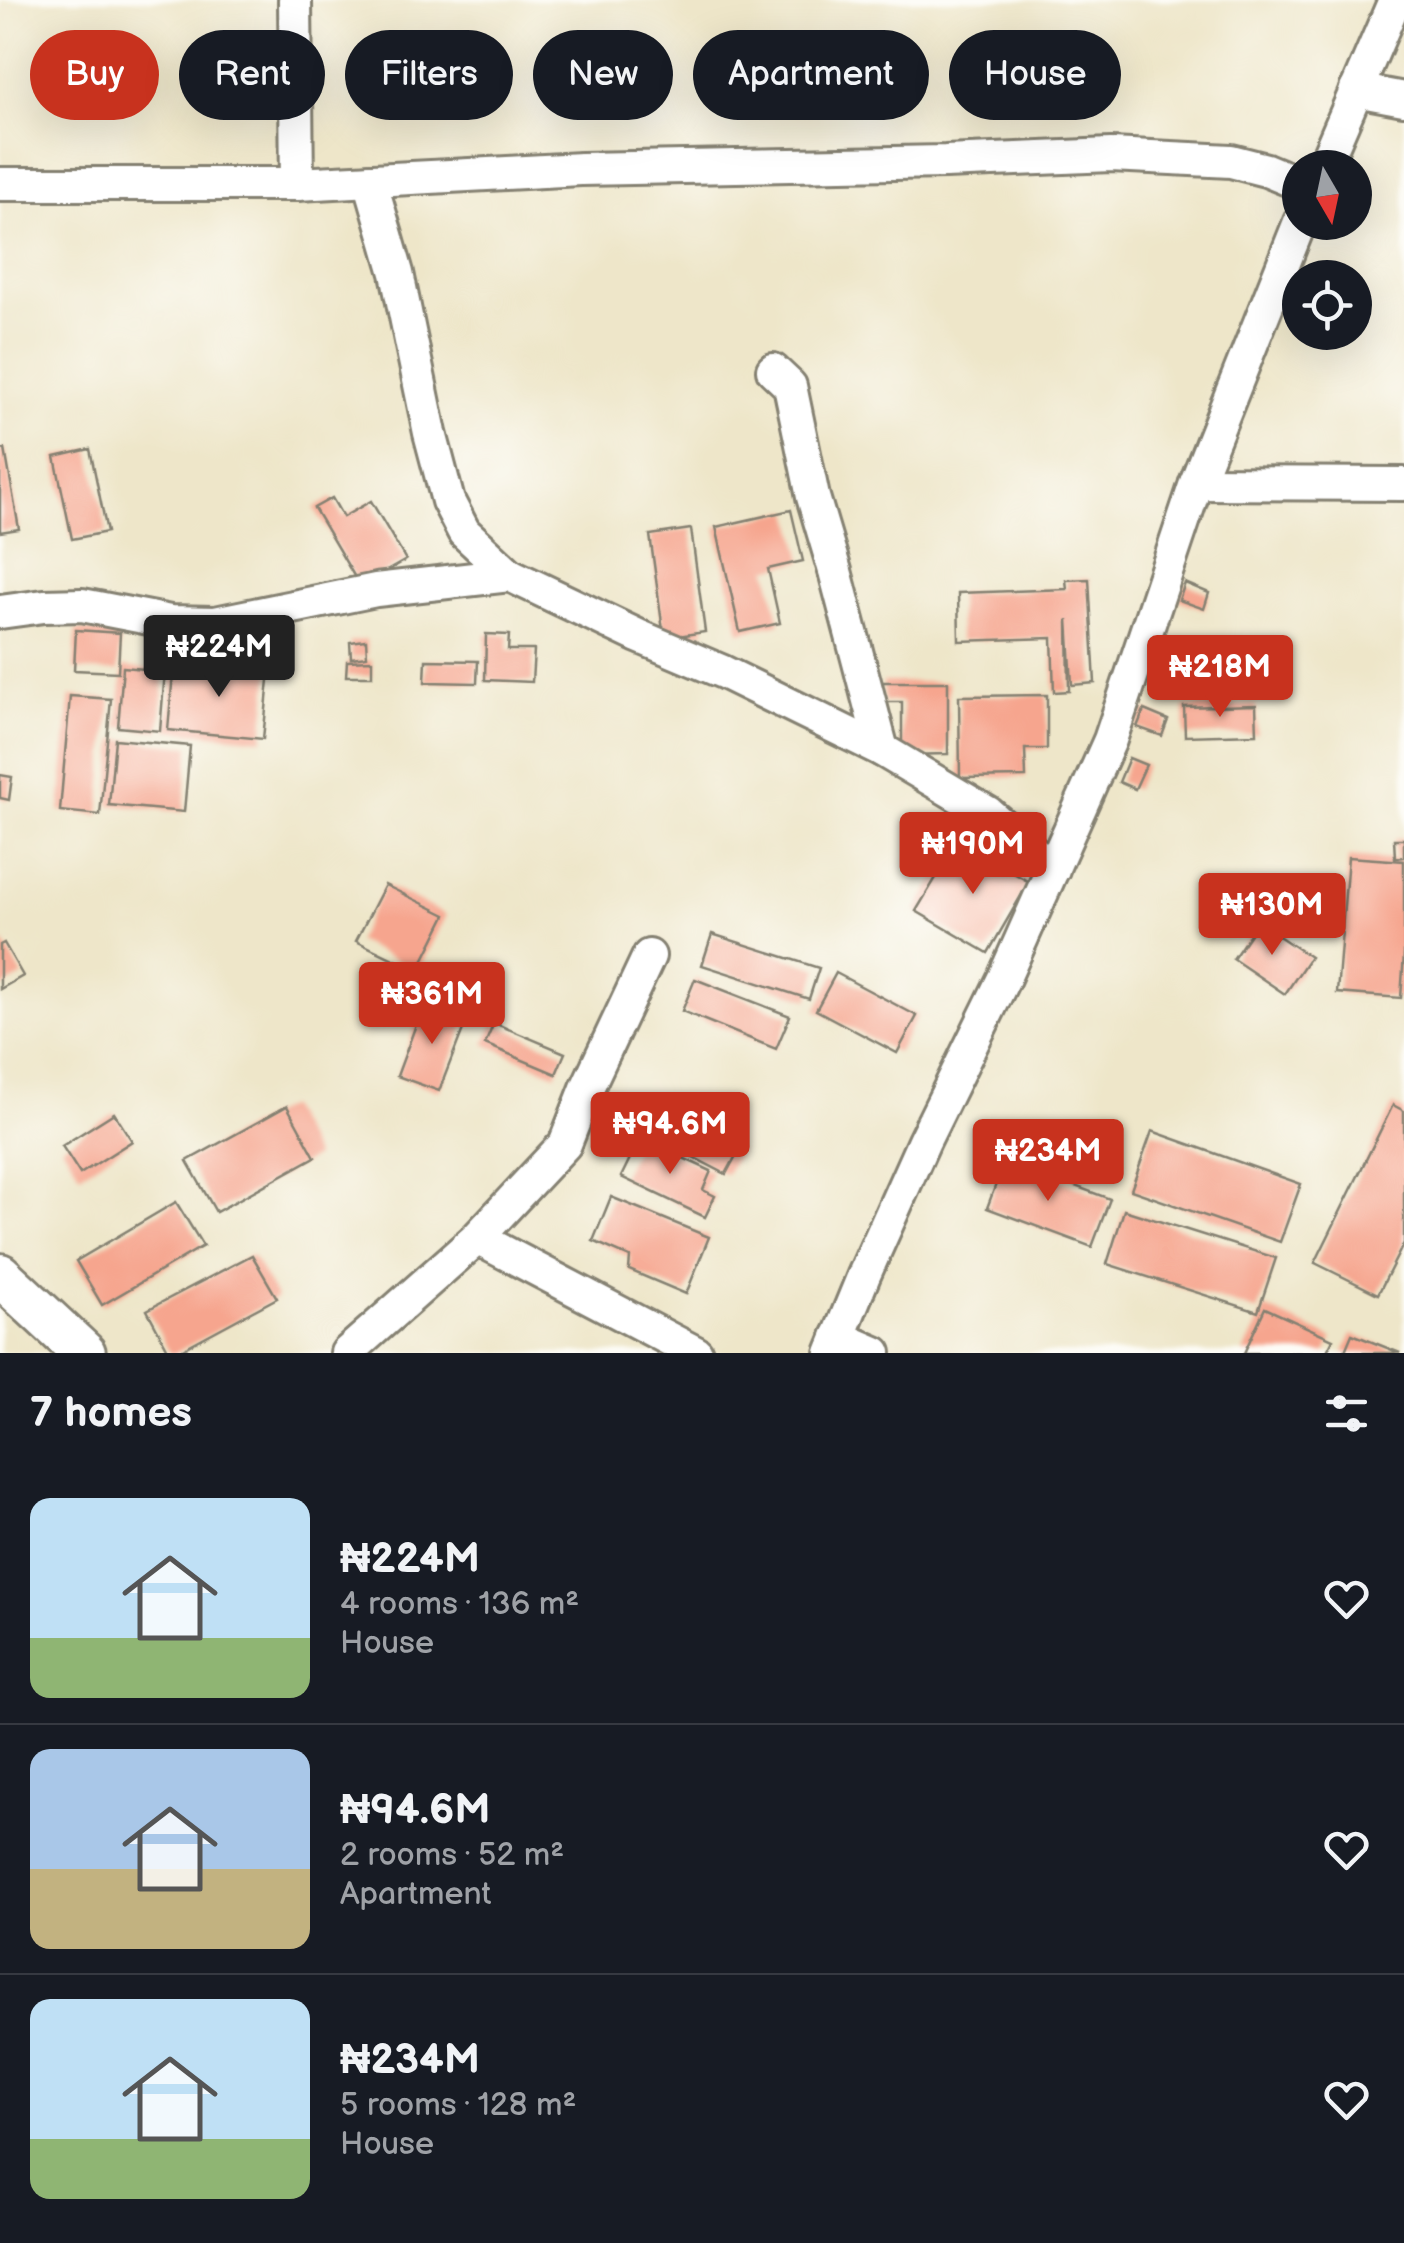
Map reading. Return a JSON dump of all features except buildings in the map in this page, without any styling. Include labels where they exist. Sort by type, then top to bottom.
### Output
[{"type":"street","points":[[294,0],[297,184]]},
{"type":"street","points":[[1331,150],[1395,0]]},
{"type":"street","points":[[1356,90],[1404,99]]},
{"type":"street","points":[[0,184],[297,184],[581,169],[1111,155],[1231,160],[1282,177]]},
{"type":"street","points":[[370,180],[397,273],[448,501],[464,532],[510,574],[882,750],[988,812],[1053,868]]},
{"type":"street","points":[[875,1353],[835,1345],[1110,740],[1196,483],[1293,240]]},
{"type":"street","points":[[773,370],[790,386],[813,498],[882,750]]},
{"type":"street","points":[[1196,483],[1404,484]]},
{"type":"street","points":[[0,612],[82,605],[170,622],[216,623],[376,590],[510,574]]},
{"type":"street","points":[[347,1353],[477,1238],[565,1144],[649,956]]},
{"type":"street","points":[[477,1238],[696,1353]]},
{"type":"street","points":[[0,1275],[84,1353]]}]
